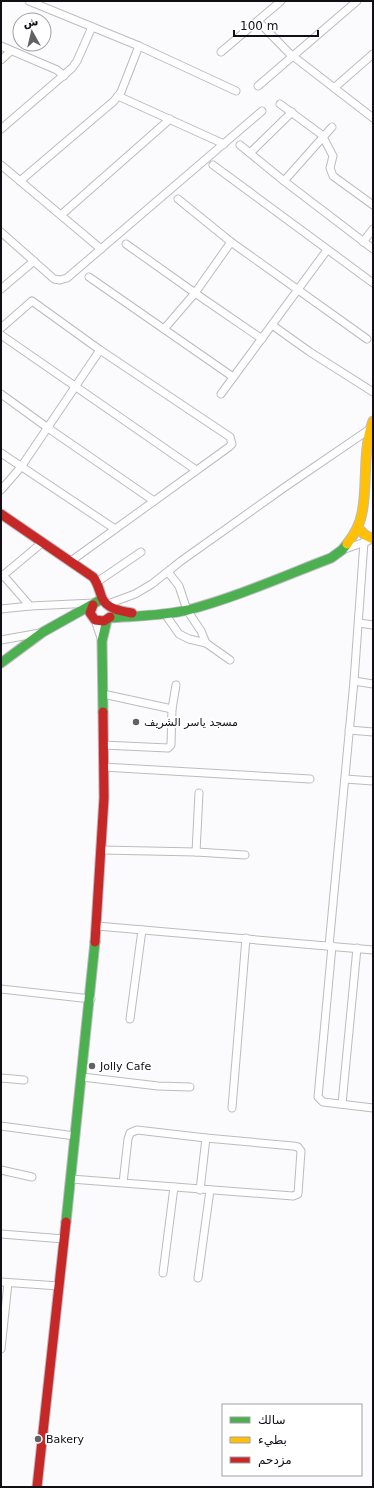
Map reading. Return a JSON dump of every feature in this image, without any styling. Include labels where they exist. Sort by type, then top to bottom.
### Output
[{"type":"street","points":[[29,1],[139,46],[236,91]]},
{"type":"street","points":[[221,52],[281,1]]},
{"type":"street","points":[[258,86],[357,1]]},
{"type":"street","points":[[258,21],[292,56],[373,118]]},
{"type":"street","points":[[1,129],[64,76],[77,61],[92,27]]},
{"type":"street","points":[[1,46],[57,70],[64,76]]},
{"type":"street","points":[[20,180],[109,106],[118,96],[139,46]]},
{"type":"street","points":[[1,60],[11,51]]},
{"type":"street","points":[[334,88],[373,54]]},
{"type":"street","points":[[118,96],[224,144]]},
{"type":"street","points":[[280,104],[323,137],[333,156],[330,168],[333,176],[373,205]]},
{"type":"street","points":[[1,232],[54,279],[60,280],[69,276],[262,111]]},
{"type":"street","points":[[250,153],[292,112]]},
{"type":"street","points":[[61,215],[170,119]]},
{"type":"street","points":[[284,181],[332,127]]},
{"type":"street","points":[[240,145],[284,181],[373,249]]},
{"type":"street","points":[[1,164],[100,249]]},
{"type":"street","points":[[213,165],[373,283]]},
{"type":"street","points":[[178,199],[231,242],[367,340]]},
{"type":"street","points":[[363,242],[373,229]]},
{"type":"street","points":[[164,329],[195,293],[231,242]]},
{"type":"street","points":[[126,244],[262,339]]},
{"type":"street","points":[[221,394],[327,250]]},
{"type":"street","points":[[1,289],[34,261]]},
{"type":"street","points":[[89,277],[233,378]]},
{"type":"street","points":[[1,328],[32,301],[100,350],[230,437],[232,444],[71,561]]},
{"type":"street","points":[[272,325],[310,352],[373,392]]},
{"type":"street","points":[[1,335],[196,470]]},
{"type":"street","points":[[1,490],[21,467],[100,350]]},
{"type":"street","points":[[1,394],[154,500]]},
{"type":"street","points":[[65,619],[78,616],[101,622],[108,619],[165,614],[187,610],[223,599],[331,558],[342,550],[352,539],[358,528],[363,507],[370,448],[371,425]]},
{"type":"street","points":[[1,663],[43,632],[75,612],[140,592],[371,425]]},
{"type":"street","points":[[1,453],[114,530]]},
{"type":"street","points":[[1,514],[93,577],[97,582],[102,604],[111,613],[102,641],[104,798],[102,850],[91,999],[37,1487]]},
{"type":"street","points":[[358,528],[370,540]]},
{"type":"street","points":[[342,550],[370,540]]},
{"type":"street","points":[[370,540],[359,623],[318,1093],[320,1100],[323,1102],[373,1108]]},
{"type":"street","points":[[30,606],[2,576],[43,542]]},
{"type":"street","points":[[97,582],[141,552]]},
{"type":"street","points":[[168,572],[179,586],[187,610],[201,631],[206,643]]},
{"type":"street","points":[[102,604],[90,613],[94,619],[102,641]]},
{"type":"street","points":[[1,610],[30,606],[102,604],[124,611],[147,615]]},
{"type":"street","points":[[165,614],[179,634],[188,639],[206,643],[230,660]]},
{"type":"street","points":[[359,623],[373,625]]},
{"type":"street","points":[[1,640],[43,632]]},
{"type":"street","points":[[354,681],[373,684]]},
{"type":"street","points":[[103,745],[168,748],[170,745],[172,709],[176,685]]},
{"type":"street","points":[[103,694],[172,709]]},
{"type":"street","points":[[349,730],[373,732]]},
{"type":"street","points":[[104,767],[310,779]]},
{"type":"street","points":[[345,779],[373,781]]},
{"type":"street","points":[[196,852],[199,793]]},
{"type":"street","points":[[102,850],[196,852],[245,855]]},
{"type":"street","points":[[97,926],[373,950]]},
{"type":"street","points":[[130,1019],[142,930]]},
{"type":"street","points":[[232,1108],[246,938]]},
{"type":"street","points":[[342,1104],[357,948]]},
{"type":"street","points":[[1,989],[91,999]]},
{"type":"street","points":[[82,1077],[158,1086],[190,1087]]},
{"type":"street","points":[[1,1078],[24,1080]]},
{"type":"street","points":[[1,1126],[76,1136]]},
{"type":"street","points":[[71,1179],[200,1190],[293,1196],[298,1194],[302,1155],[298,1147],[293,1146],[206,1138],[143,1130],[133,1131],[130,1133],[128,1139],[123,1183]]},
{"type":"street","points":[[200,1190],[206,1138]]},
{"type":"street","points":[[1,1170],[32,1177]]},
{"type":"street","points":[[163,1273],[174,1187]]},
{"type":"street","points":[[198,1278],[210,1190]]},
{"type":"street","points":[[1,1234],[64,1239]]},
{"type":"street","points":[[1,1348],[5,1282],[59,1286]]},
{"type":"traffic: fast","points":[[109,618],[168,614],[206,605],[242,593],[331,558],[342,550],[347,544]]},
{"type":"traffic: fast","points":[[1,663],[43,632],[102,599]]},
{"type":"traffic: fast","points":[[103,712],[102,641],[107,620]]},
{"type":"traffic: fast","points":[[66,1222],[95,942]]},
{"type":"traffic: slow","points":[[347,544],[360,522],[364,502],[367,444],[373,421]]},
{"type":"traffic: slow","points":[[358,528],[365,535],[373,539]]},
{"type":"traffic: jam","points":[[1,514],[93,577],[102,598],[107,605],[115,609],[132,613]]},
{"type":"traffic: jam","points":[[93,605],[90,613],[95,620],[104,621],[110,617]]},
{"type":"traffic: jam","points":[[95,942],[104,798],[103,712]]},
{"type":"traffic: jam","points":[[37,1487],[66,1222]]},
{"type":"place","name":"مسجد ياسر الشريف","points":[[136,722]]},
{"type":"place","name":"Jolly Cafe","points":[[92,1066]]},
{"type":"place","name":"Bakery","points":[[38,1439]]}]
